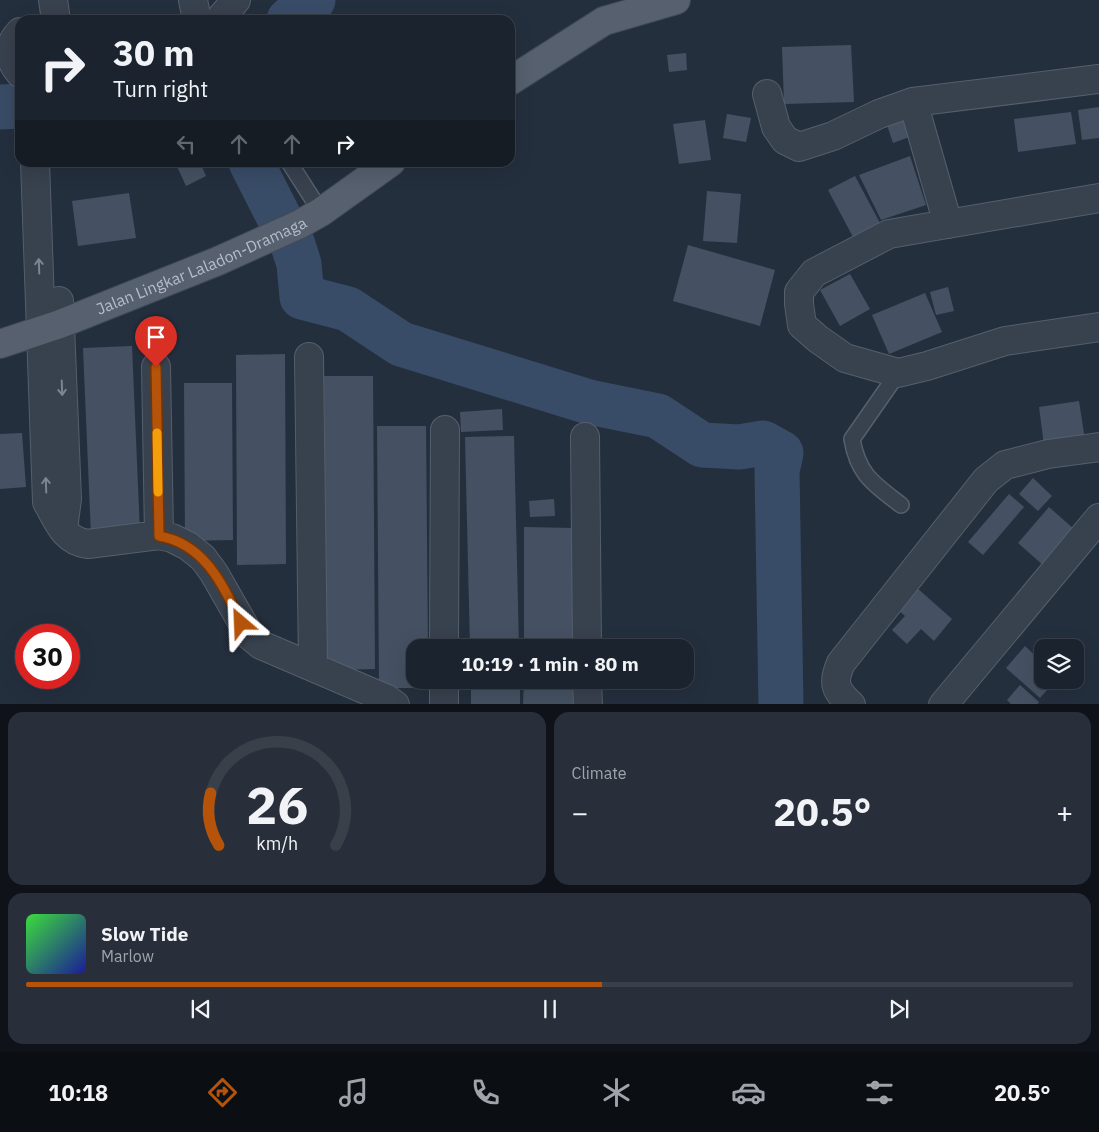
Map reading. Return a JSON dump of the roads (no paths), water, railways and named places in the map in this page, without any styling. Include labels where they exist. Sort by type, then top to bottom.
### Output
[{"type":"main road","points":[[515,78],[604,21],[676,0]]},
{"type":"main road","name":"Jalan Lingkar Laladon-Dramaga","points":[[0,344],[50,327],[218,261],[260,242],[310,218],[384,167]]},
{"type":"street","points":[[52,15],[53,0]]},
{"type":"street","points":[[53,0],[55,15]]},
{"type":"street","points":[[194,0],[196,15]]},
{"type":"street","points":[[223,15],[236,0]]},
{"type":"street","points":[[767,94],[776,127],[785,140],[799,147],[833,136],[879,114],[913,102],[1099,79]]},
{"type":"street","points":[[913,102],[948,224]]},
{"type":"street","points":[[35,167],[50,327]]},
{"type":"street","points":[[54,167],[47,502],[63,529],[70,538],[78,543],[88,544],[159,536],[172,538],[188,546],[203,558],[223,586],[250,636],[261,645],[395,704]]},
{"type":"street","points":[[1099,198],[888,234],[814,273],[799,292],[802,325],[818,339],[845,358],[898,374],[1005,341],[1099,327]]},
{"type":"street","points":[[309,357],[312,666]]},
{"type":"street","points":[[156,367],[159,536]]},
{"type":"street","points":[[444,639],[445,430]]},
{"type":"street","points":[[585,437],[587,639]]},
{"type":"street","points":[[851,704],[838,692],[835,676],[841,662],[986,480],[1004,465],[1048,454],[1099,447]]},
{"type":"street","points":[[943,704],[1099,518]]},
{"type":"street","points":[[444,689],[444,704]]},
{"type":"street","points":[[588,689],[588,704]]},
{"type":"lane","points":[[291,167],[310,218]]},
{"type":"lane","points":[[898,374],[852,439],[855,457],[868,479],[901,505]]},
{"type":"waterway","points":[[295,15],[313,0]]},
{"type":"waterway","points":[[0,107],[15,106]]},
{"type":"waterway","points":[[254,167],[293,245],[299,264],[302,297],[348,309],[401,344],[589,402],[658,416],[702,445],[739,447],[763,443],[781,453],[777,471],[781,704]]}]
